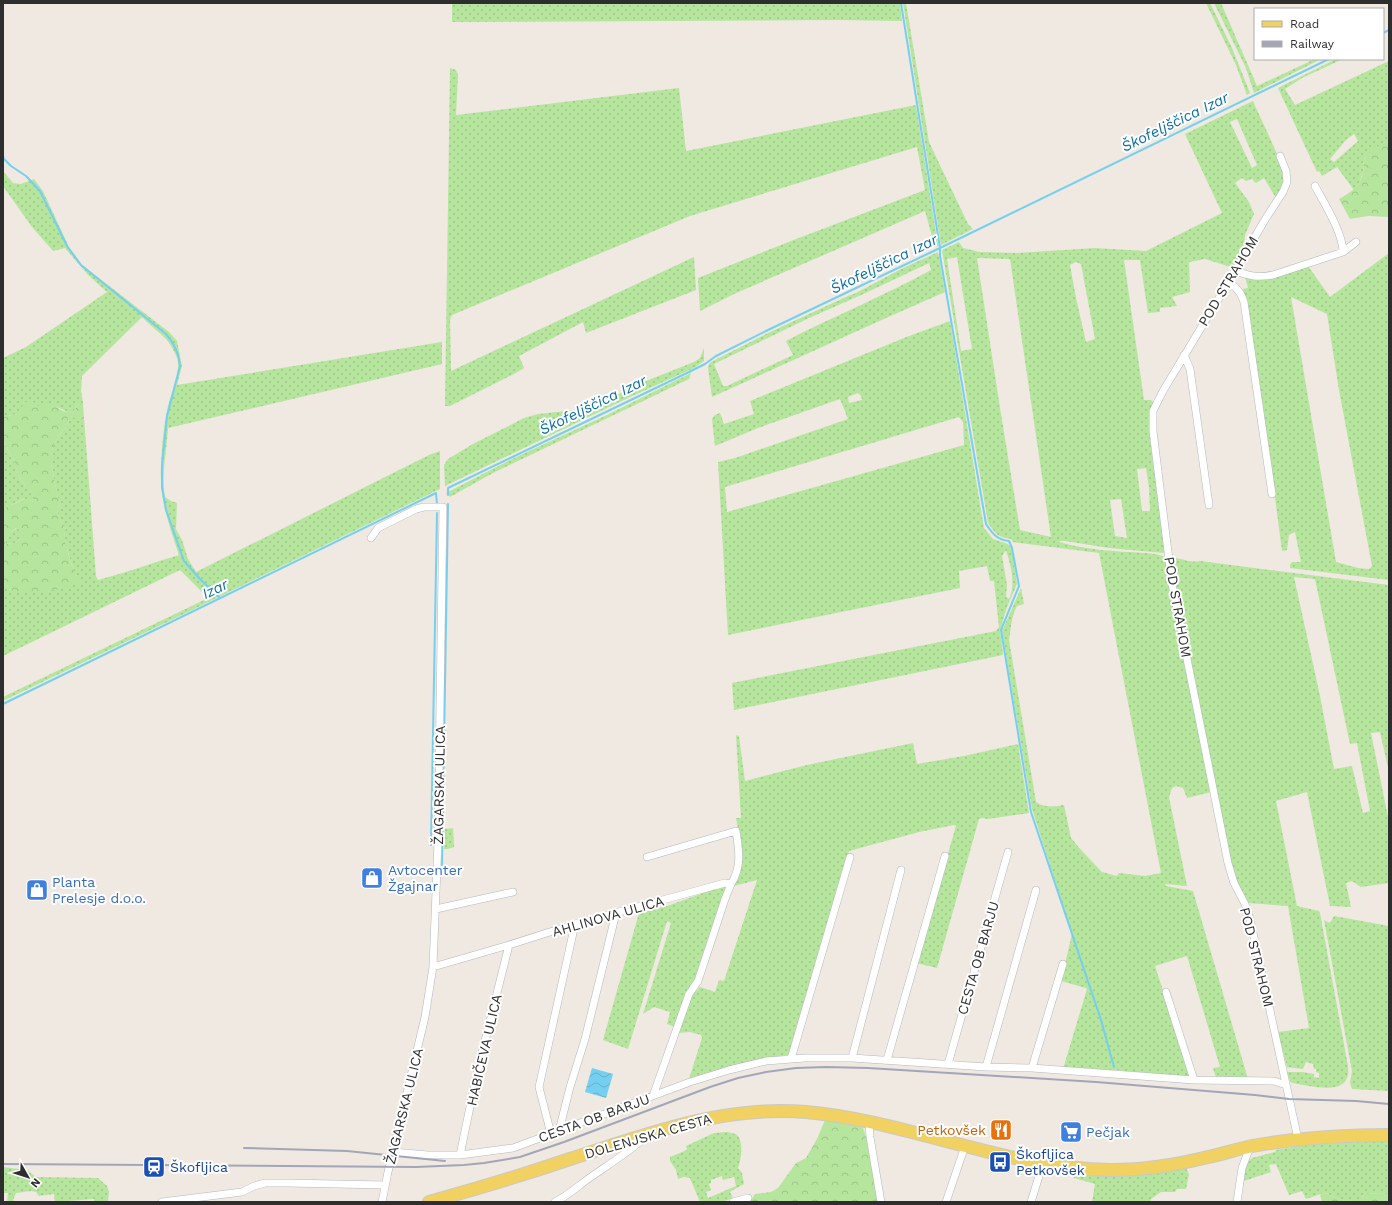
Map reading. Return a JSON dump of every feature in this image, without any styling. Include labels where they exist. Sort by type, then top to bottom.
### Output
[{"type":"main road","name":"DOLENJSKA CESTA","points":[[428,1202],[520,1176],[678,1125],[737,1113],[802,1112],[835,1115],[869,1122],[995,1154],[1043,1163],[1088,1169],[1117,1170],[1152,1168],[1250,1147],[1298,1139],[1351,1135],[1389,1135]]},
{"type":"street","name":"POD STRAHOM","points":[[1280,156],[1286,171],[1287,182],[1283,192],[1163,391],[1153,411],[1153,431],[1168,554],[1178,613],[1228,863],[1234,883],[1245,904],[1250,919],[1298,1139]]},
{"type":"street","points":[[1315,186],[1339,234],[1343,244],[1343,252]]},
{"type":"street","points":[[1235,271],[1255,277],[1262,277],[1343,252],[1356,242]]},
{"type":"street","points":[[1228,283],[1236,287],[1244,302],[1272,494]]},
{"type":"street","points":[[1184,355],[1190,370],[1209,506]]},
{"type":"street","name":"ŽAGARSKA ULICA","points":[[371,538],[378,528],[416,509],[424,507],[443,507],[438,842],[433,967],[425,1017],[382,1202]]},
{"type":"street","points":[[647,857],[736,831],[739,848],[739,864],[725,899],[698,981],[689,994],[653,1096]]},
{"type":"street","name":"CESTA OB BARJU","points":[[948,1064],[1008,852]]},
{"type":"street","points":[[888,1060],[945,856]]},
{"type":"street","points":[[791,1059],[850,857]]},
{"type":"street","points":[[852,1058],[901,870]]},
{"type":"street","name":"AHLINOVA ULICA","points":[[433,967],[575,924],[725,883],[731,884]]},
{"type":"street","points":[[986,1067],[1036,890]]},
{"type":"street","points":[[436,909],[513,892]]},
{"type":"street","points":[[559,1131],[570,1087],[585,1039],[616,913]]},
{"type":"street","points":[[551,1134],[540,1087],[575,924]]},
{"type":"street","name":"HABIČEVA ULICA","points":[[460,1155],[477,1073],[509,945]]},
{"type":"street","points":[[1032,1068],[1063,964]]},
{"type":"street","points":[[1166,992],[1194,1080]]},
{"type":"street","name":"CESTA OB BARJU","points":[[393,1152],[428,1155],[460,1155],[512,1148],[690,1082],[766,1061],[791,1059],[852,1058],[986,1067],[1032,1068],[1194,1080],[1274,1081],[1286,1085]]},
{"type":"street","points":[[869,1122],[870,1137],[881,1202]]},
{"type":"street","points":[[555,1202],[616,1161],[651,1133]]},
{"type":"street","points":[[946,1202],[965,1146]]},
{"type":"street","points":[[1236,1202],[1242,1168],[1250,1147]]},
{"type":"street","points":[[1031,1202],[1043,1163]]},
{"type":"street","points":[[162,1202],[242,1192],[254,1186],[265,1184],[385,1185]]},
{"type":"street","points":[[733,1202],[748,1198]]},
{"type":"green space","points":[[452,3],[900,3],[902,21],[452,22]]},
{"type":"green space","points":[[903,3],[906,3],[929,142],[968,224],[973,229],[941,245]]},
{"type":"green space","points":[[1206,3],[1210,3],[1232,48],[1250,93],[1247,95],[1236,65]]},
{"type":"green space","points":[[1214,3],[1221,3],[1257,86],[1313,60],[1319,60],[1254,93],[1246,68]]},
{"type":"green space","points":[[1334,60],[1341,60],[1302,78],[1285,89],[1295,105],[1389,61],[1389,140],[1368,153],[1364,158],[1363,172],[1359,183],[1354,190],[1337,167],[1322,176],[1319,171],[1317,172],[1278,88]],"holes":[[[1354,134],[1358,141],[1334,162],[1330,159],[1346,140]]]},
{"type":"green space","points":[[450,68],[456,70],[458,75],[456,115],[679,88],[686,151],[916,105],[938,246],[935,247],[925,211],[734,294],[700,311],[698,278],[925,190],[917,147],[690,216],[452,315],[450,320],[451,371],[694,257],[696,290],[586,333],[583,322],[519,356],[524,368],[450,406],[445,406]]},
{"type":"green space","points":[[1253,101],[1281,165],[1285,183],[1276,198],[1264,178],[1256,183],[1252,179],[1246,181],[1242,178],[1235,183],[1249,202],[1254,214],[1245,235],[1244,253],[1234,268],[1205,259],[1189,262],[1190,292],[1172,297],[1177,306],[1160,308],[1160,312],[1148,313],[1140,260],[1124,260],[1144,400],[1151,400],[1154,403],[1150,416],[1149,431],[1165,552],[1109,548],[1065,541],[1059,542],[1093,549],[1156,554],[1166,558],[1211,792],[1187,798],[1183,788],[1176,786],[1172,788],[1169,797],[1187,886],[1165,884],[1166,886],[1193,891],[1248,1079],[1216,1078],[1213,1068],[1220,1067],[1187,956],[1155,966],[1190,1073],[1189,1076],[1116,1070],[1063,1069],[1087,989],[1061,981],[1072,934],[1032,809],[1002,631],[1021,588],[1024,604],[1017,606],[1015,610],[1009,640],[1036,802],[1050,806],[1064,805],[1071,838],[1102,872],[1117,876],[1119,873],[1145,876],[1161,873],[1099,553],[1013,542],[1011,539],[997,534],[988,523],[942,250],[959,242],[963,248],[980,252],[1017,253],[1095,248],[1146,251],[1222,213],[1185,134]],"holes":[[[1237,119],[1257,165],[1252,168],[1230,122]],[[957,257],[972,349],[961,351],[947,259]],[[977,258],[1010,259],[1051,537],[1020,530]],[[1076,262],[1081,264],[1095,339],[1086,342],[1070,265]],[[1146,468],[1150,511],[1142,511],[1137,469]],[[1121,499],[1127,538],[1115,536],[1110,500]]]},
{"type":"green space","points":[[1389,140],[1389,217],[1368,216],[1350,219],[1339,199],[1351,191],[1360,182],[1365,156],[1373,149]]},
{"type":"green space","points":[[3,171],[13,183],[21,184],[34,179],[43,191],[69,247],[82,265],[169,332],[177,341],[182,366],[177,385],[442,342],[442,364],[168,428],[164,471],[165,497],[177,503],[176,529],[182,540],[188,559],[196,572],[429,455],[440,451],[440,489],[3,701],[3,697],[204,600],[207,597],[180,570],[3,656],[3,582],[13,592],[39,592],[76,578],[66,545],[66,527],[60,519],[58,513],[61,503],[58,498],[51,463],[53,446],[69,423],[68,418],[84,418],[96,576],[98,580],[179,555],[163,500],[161,478],[165,425],[168,405],[177,377],[178,364],[177,358],[170,345],[162,335],[142,317],[82,376],[81,391],[83,403],[79,403],[73,412],[68,412],[55,406],[34,405],[20,410],[17,414],[3,417],[3,358],[26,347],[107,292],[88,275],[65,248],[53,251],[32,227],[3,186]]},
{"type":"green space","points":[[938,252],[945,292],[712,397],[708,368],[711,362],[768,333],[856,293],[901,269]],"holes":[[[929,263],[931,270],[895,289],[786,341],[793,355],[727,386],[723,386],[714,364],[809,318]]]},
{"type":"green space","points":[[1389,253],[1389,580],[1290,568],[1292,562],[1301,562],[1295,532],[1289,535],[1287,550],[1282,551],[1273,482],[1243,289],[1248,288],[1245,277],[1263,280],[1308,266],[1330,297]],"holes":[[[1291,297],[1327,314],[1339,390],[1372,566],[1369,569],[1358,568],[1336,562]]]},
{"type":"green space","points":[[950,321],[984,528],[993,539],[1008,544],[1013,555],[1017,584],[1007,607],[1000,630],[1003,655],[734,710],[732,683],[996,631],[999,627],[994,581],[990,581],[987,566],[959,571],[960,588],[728,635],[718,462],[735,458],[848,419],[840,399],[758,428],[715,446],[712,419],[715,415],[720,413],[724,424],[754,414],[750,401],[909,336]],"holes":[[[858,393],[862,400],[849,403],[848,397]],[[959,417],[963,422],[964,445],[727,512],[725,487]],[[1006,550],[1011,569],[1012,581],[1009,599],[1006,597],[1007,585],[1002,556]]]},
{"type":"green space","points":[[704,348],[704,361],[694,368],[630,397],[445,486],[444,465],[448,459],[473,444],[524,418],[538,414],[586,409],[651,379],[694,362],[700,358]]},
{"type":"green space","points":[[691,373],[689,379],[493,473],[450,497],[446,493],[514,458],[607,415]]},
{"type":"green space","points":[[25,402],[34,402],[34,405],[37,406],[54,403],[60,409],[70,412],[73,412],[79,403],[83,403],[84,418],[68,418],[69,423],[53,446],[51,456],[58,498],[61,503],[58,513],[66,527],[65,541],[76,578],[81,582],[49,592],[13,592],[3,582],[3,509],[24,499],[32,502],[34,499],[34,495],[29,492],[15,470],[15,464],[3,440],[3,417],[17,414]],"holes":[[[16,528],[21,531],[21,539],[14,543],[5,544],[9,534]]]},
{"type":"green space","points":[[3,440],[15,464],[15,470],[29,492],[34,495],[34,499],[32,502],[23,499],[3,509]]},
{"type":"green space","points":[[17,528],[21,531],[21,539],[14,543],[5,544],[9,534]]},
{"type":"green space","points":[[1175,558],[1389,585],[1389,772],[1380,732],[1371,733],[1389,822],[1389,883],[1361,887],[1352,881],[1346,883],[1351,907],[1330,906],[1307,792],[1276,801],[1297,906],[1319,911],[1320,913],[1348,1066],[1347,1078],[1338,1086],[1322,1088],[1292,1083],[1287,1072],[1314,1074],[1314,1077],[1319,1078],[1319,1073],[1316,1072],[1316,1069],[1314,1069],[1313,1064],[1306,1062],[1303,1069],[1287,1067],[1278,1032],[1309,1028],[1288,906],[1248,903],[1234,878],[1175,587],[1172,560]],"holes":[[[1294,577],[1315,579],[1350,744],[1357,743],[1370,811],[1363,813],[1352,766],[1334,769]]]},
{"type":"green space","points":[[736,735],[739,736],[745,781],[807,765],[913,743],[917,764],[964,756],[1018,744],[1029,813],[979,819],[937,968],[916,963],[956,826],[954,825],[919,832],[849,851],[788,1056],[764,1059],[689,1079],[702,1038],[701,1035],[690,1032],[678,1033],[692,995],[700,987],[715,992],[719,980],[724,981],[757,880],[734,886],[740,839],[736,818],[741,818]]},
{"type":"green space","points":[[453,828],[454,847],[444,849],[445,829]]},
{"type":"green space","points":[[724,886],[726,888],[692,987],[675,1027],[667,1024],[670,1012],[654,1007],[643,1014],[671,923],[667,921],[628,1049],[603,1040],[639,913],[670,905]]},
{"type":"green space","points":[[1334,916],[1389,926],[1389,1091],[1352,1089],[1350,1083],[1352,1071],[1324,920],[1330,923]]},
{"type":"green space","points":[[825,1120],[851,1124],[863,1128],[871,1151],[880,1202],[751,1202],[755,1194],[771,1192],[778,1188],[796,1163],[806,1158],[817,1139]]},
{"type":"green space","points":[[727,1132],[736,1134],[739,1138],[741,1142],[741,1151],[738,1168],[742,1173],[744,1184],[730,1192],[733,1198],[722,1202],[700,1202],[690,1178],[683,1177],[678,1179],[676,1170],[670,1161],[670,1157],[687,1150],[686,1146],[714,1133]],"holes":[[[722,1176],[723,1180],[734,1177],[736,1186],[708,1198],[706,1192],[711,1190],[709,1184],[711,1183],[711,1180]]]},
{"type":"green space","points":[[1378,1140],[1389,1141],[1389,1194],[1363,1193],[1362,1202],[1345,1201],[1324,1193],[1306,1199],[1302,1191],[1289,1195],[1276,1164],[1269,1165],[1271,1172],[1244,1181],[1246,1166],[1252,1158],[1275,1152],[1276,1150],[1314,1144]]},
{"type":"green space","points":[[3,1167],[27,1170],[36,1177],[98,1178],[107,1186],[109,1191],[108,1202],[94,1202],[94,1199],[55,1202],[54,1194],[39,1196],[36,1192],[31,1191],[16,1193],[13,1200],[16,1202],[7,1202],[8,1193],[3,1193]]},
{"type":"green space","points":[[1186,1168],[1189,1174],[1186,1189],[1177,1189],[1175,1192],[1161,1192],[1151,1199],[1150,1202],[1092,1202],[1095,1184],[1074,1178],[1074,1175],[1128,1176],[1166,1172]]},
{"type":"green space","points":[[1324,1193],[1348,1202],[1322,1202],[1320,1195]]},
{"type":"green space","points":[[1363,1193],[1389,1194],[1389,1202],[1362,1202]]},
{"type":"water","points":[[592,1068],[613,1074],[606,1098],[585,1092]]},
{"type":"waterway","points":[[901,3],[940,248],[940,256],[986,524],[995,536],[1009,541],[1012,548],[1019,586],[1001,630],[1031,812],[1101,1020],[1114,1067]]},
{"type":"waterway","name":"Škofeljščica Izar","points":[[1384,32],[1389,30]]},
{"type":"waterway","name":"Škofeljščica Izar","points":[[448,495],[448,488],[689,372],[705,364],[716,356],[768,330],[1327,60]]},
{"type":"waterway","points":[[3,156],[11,166],[26,176],[40,191],[67,246],[81,265],[166,334],[176,348],[180,366],[167,416],[162,465],[162,487],[166,510],[184,561],[220,598]]},
{"type":"waterway","name":"Izar","points":[[3,704],[436,493],[437,504]]},
{"type":"waterway","points":[[442,865],[448,504]]},
{"type":"waterway","points":[[431,845],[437,513]]},
{"type":"railway","points":[[3,1164],[416,1167],[484,1163],[520,1157],[738,1078],[796,1068],[868,1068],[1096,1082],[1289,1099],[1356,1101],[1389,1104]]},
{"type":"railway","points":[[244,1148],[347,1151],[445,1161]]},
{"type":"place","name":"Avtocenter Žgajnar","points":[[372,878]]},
{"type":"place","name":"Planta Prelesje d.o.o.","points":[[37,890]]},
{"type":"place","name":"Petkovšek","points":[[1001,1130]]},
{"type":"place","name":"Pečjak","points":[[1071,1132]]},
{"type":"place","name":"Škofljica Petkovšek","points":[[1000,1162]]},
{"type":"place","name":"Škofljica","points":[[154,1167]]}]
